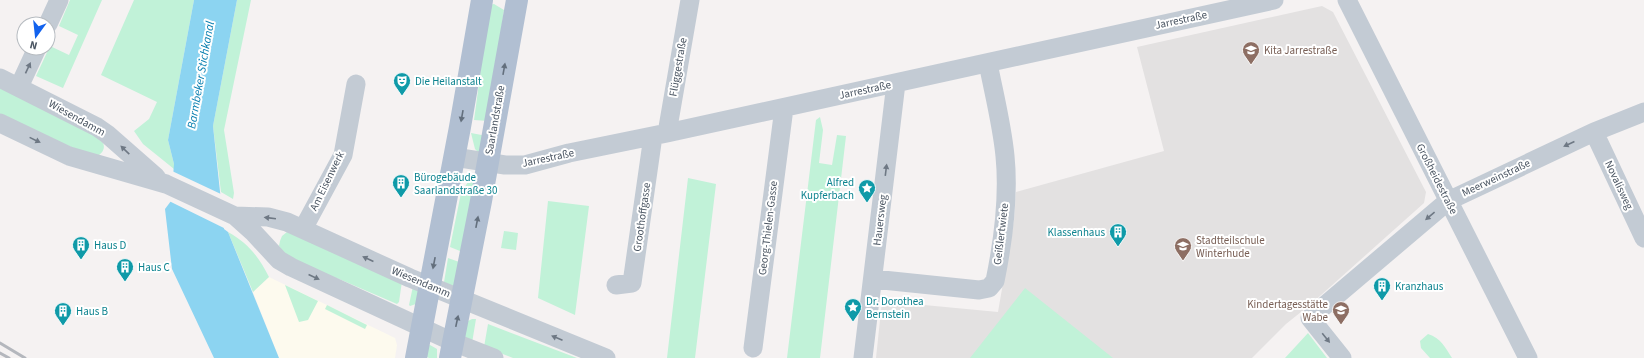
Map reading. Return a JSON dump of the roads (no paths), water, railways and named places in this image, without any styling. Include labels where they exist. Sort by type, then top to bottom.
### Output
[{"type":"main road","points":[[416,358],[482,0]]},
{"type":"main road","name":"Saarlandstraße","points":[[451,350],[488,163],[517,0]]},
{"type":"street","points":[[52,16],[59,0]]},
{"type":"street","name":"Flüggestraße","points":[[660,135],[690,0]]},
{"type":"street","name":"Jarrestraße","points":[[454,157],[488,163],[525,165],[569,153],[660,135],[1274,0]]},
{"type":"street","name":"Großheidestraße","points":[[1347,0],[1528,358]]},
{"type":"street","points":[[19,87],[33,56]]},
{"type":"street","name":"Geißlertwiete","points":[[873,279],[978,290],[989,288],[995,281],[1004,221],[1006,177],[1003,135],[988,63]]},
{"type":"street","name":"Wiesendamm","points":[[0,78],[58,106],[102,130],[149,172],[166,184]]},
{"type":"street","name":"Hauersweg","points":[[863,358],[896,83]]},
{"type":"street","name":"Am Eisenwerk","points":[[304,229],[342,155],[356,84]]},
{"type":"street","name":"Georg-Thielen-Gasse","points":[[752,348],[784,108]]},
{"type":"street","name":"Meerweinstraße","points":[[1342,358],[1310,318],[1448,201],[1594,132],[1644,112]]},
{"type":"street","name":"Wiesendamm","points":[[0,123],[75,159],[166,184],[234,216],[254,233],[279,260],[291,267],[422,328],[451,350],[494,358]]},
{"type":"street","name":"Novalisweg","points":[[1594,132],[1644,238]]},
{"type":"street","name":"Groothoffgasse","points":[[616,285],[632,283],[660,135]]},
{"type":"street","name":"Wiesendamm","points":[[234,216],[279,219],[429,286],[606,358]]},
{"type":"water","name":"Barmbeker Stichkanal","points":[[194,0],[237,0],[213,126],[224,229],[228,232],[279,358],[214,358],[172,269],[165,209],[171,201],[174,164],[168,140]]},
{"type":"railway","points":[[0,343],[25,358]]},
{"type":"railway","points":[[0,353],[9,358]]},
{"type":"place","name":"Kita Jarrestraße","points":[[1251,65]]},
{"type":"place","name":"Die Heilanstalt","points":[[402,96]]},
{"type":"place","name":"Bürogebäude Saarlandstraße 30","points":[[401,198]]},
{"type":"place","name":"Alfred Kupferbach","points":[[867,203]]},
{"type":"place","name":"Klassenhaus","points":[[1118,247]]},
{"type":"place","name":"Haus D","points":[[81,260]]},
{"type":"place","name":"Stadtteilschule Winterhude","points":[[1183,261]]},
{"type":"place","name":"Haus C","points":[[125,282]]},
{"type":"place","name":"Kranzhaus","points":[[1382,301]]},
{"type":"place","name":"Dr. Dorothea Bernstein","points":[[853,322]]},
{"type":"place","name":"Kindertagesstätte Wabe","points":[[1341,325]]},
{"type":"place","name":"Haus B","points":[[63,326]]}]
